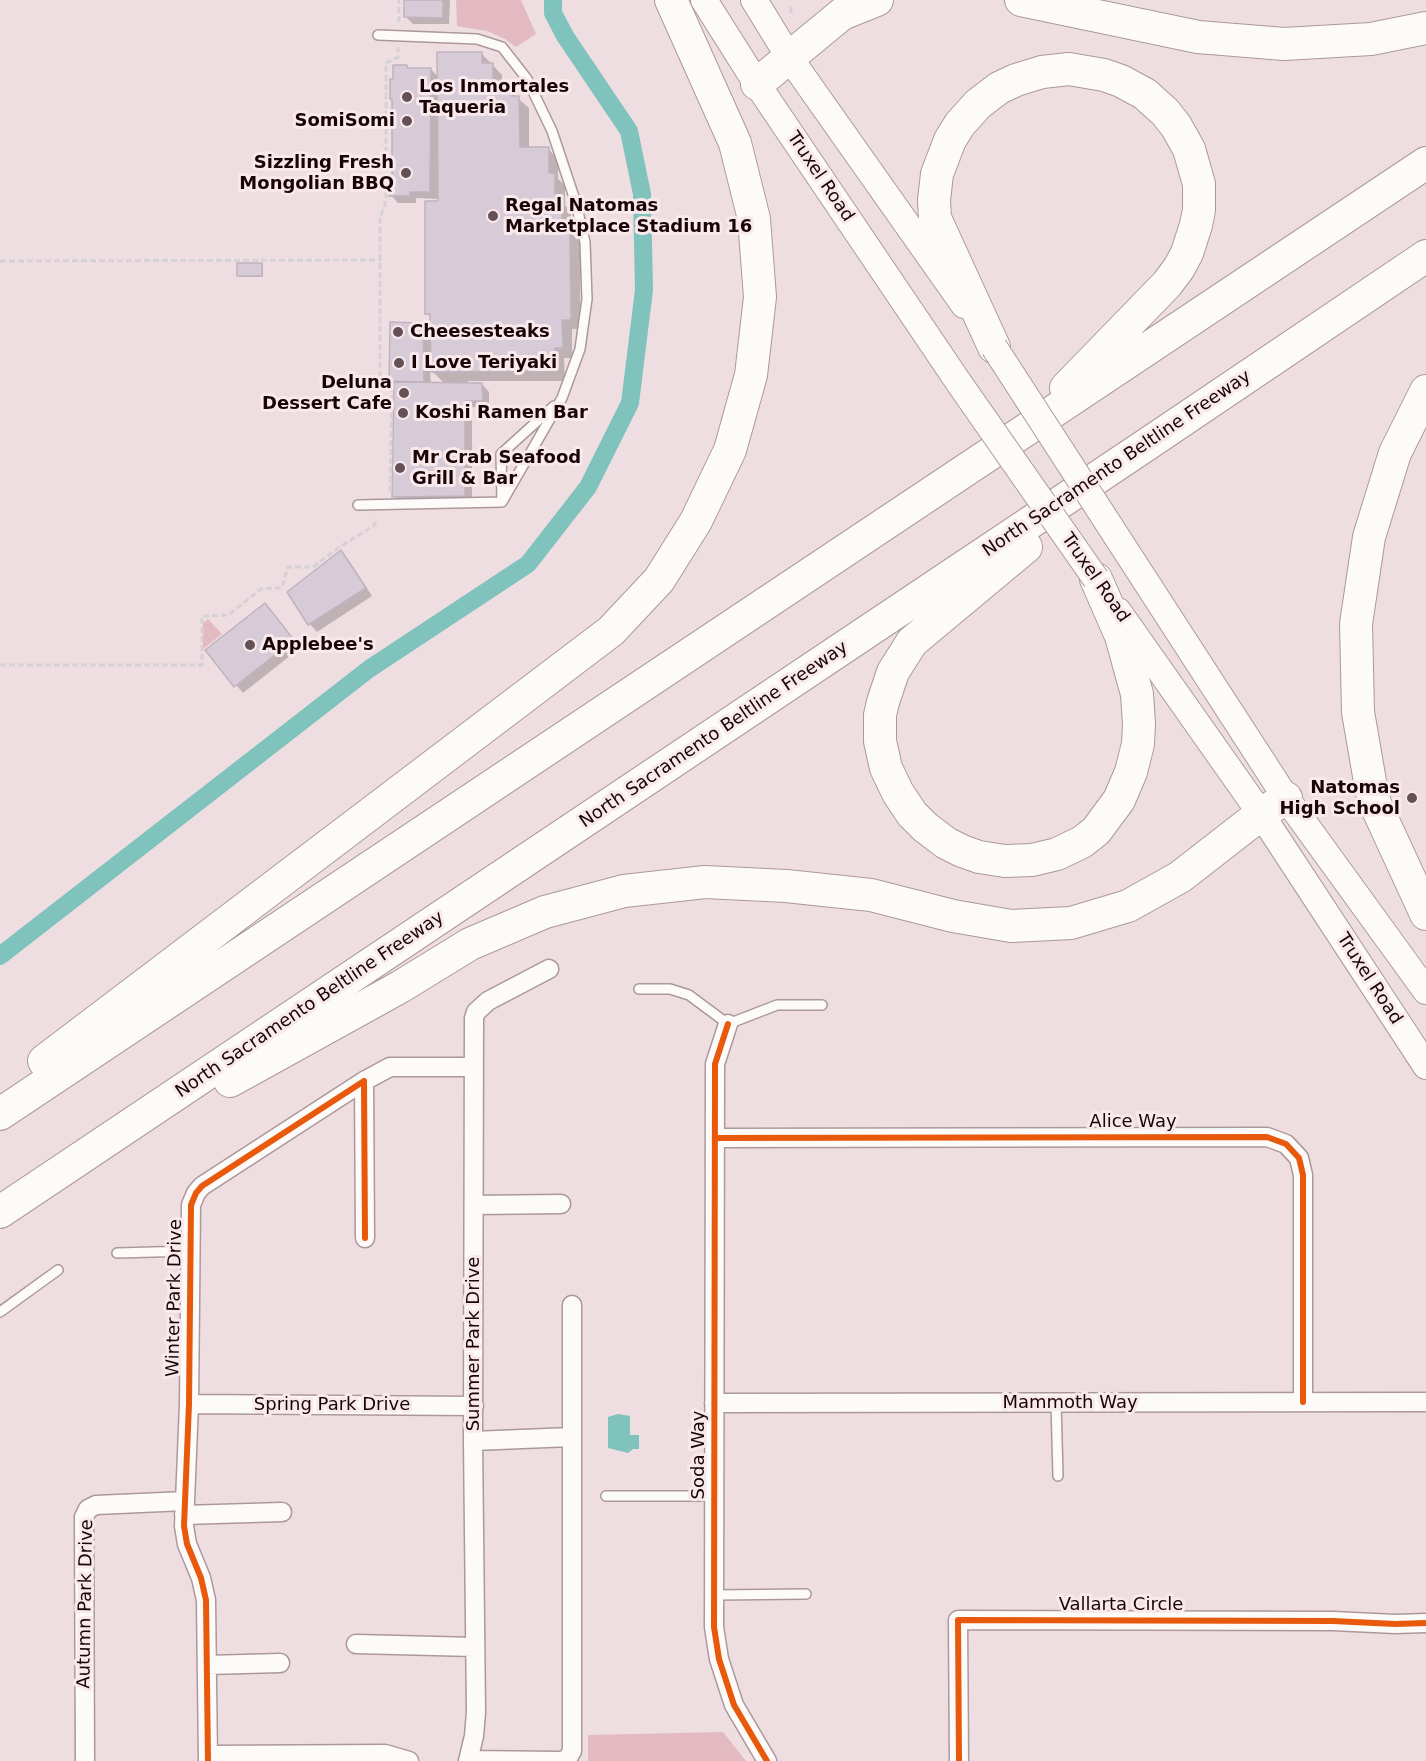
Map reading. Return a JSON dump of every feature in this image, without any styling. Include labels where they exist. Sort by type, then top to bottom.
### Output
[{"type":"highway","points":[[0,1094],[611,631],[658,580],[696,520],[730,450],[751,375],[760,297],[754,219],[735,143],[671,0]]},
{"type":"highway","points":[[757,84],[842,14],[877,0]]},
{"type":"highway","points":[[1021,0],[1198,37],[1284,44],[1371,39],[1426,28]]},
{"type":"highway","points":[[994,347],[935,218],[934,200],[937,174],[950,140],[960,124],[978,104],[999,88],[1016,80],[1041,72],[1069,69],[1095,73],[1121,81],[1145,94],[1165,112],[1189,149],[1198,184],[1199,210],[1194,236],[1179,268],[1167,284],[1022,434]]},
{"type":"highway","points":[[0,1114],[1426,163]]},
{"type":"highway","name":"North Sacramento Beltline Freeway","points":[[0,1212],[1146,446],[1426,256]]},
{"type":"highway","points":[[1426,391],[1395,453],[1369,537],[1356,624],[1358,712],[1373,799],[1426,915]]},
{"type":"highway","points":[[1096,579],[1121,636],[1137,694],[1138,744],[1131,772],[1119,800],[1096,831],[1082,842],[1049,856],[1032,860],[1005,861],[979,857],[946,843],[912,814],[898,793],[886,768],[880,741],[880,715],[892,672],[912,642],[1146,446]]},
{"type":"highway","points":[[37,1187],[400,987],[470,944],[545,912],[624,891],[705,882],[786,886],[871,895],[953,916],[1011,926],[1071,923],[1128,906],[1180,878],[1274,806]]},
{"type":"main road","name":"Truxel Road","points":[[704,0],[757,84],[959,384],[1096,579],[1274,806],[1426,991]]},
{"type":"main road","name":"Truxel Road","points":[[754,0],[789,57],[994,347],[1128,554],[1426,1066]]},
{"type":"street","name":"Summer Park Drive","points":[[468,1761],[474,1736],[474,1067],[476,1012],[488,1001],[549,969]]},
{"type":"street","name":"Soda Way","points":[[728,1024],[715,1064],[714,1627],[719,1659],[734,1705],[767,1761]]},
{"type":"street","name":"Winter Park Drive","points":[[208,1758],[206,1600],[201,1578],[187,1544],[184,1527],[189,1404],[191,1205],[202,1186],[364,1081],[390,1067],[474,1067]]},
{"type":"street","points":[[364,1081],[365,1238]]},
{"type":"street","name":"Alice Way","points":[[716,1138],[1268,1137],[1286,1144],[1299,1158],[1303,1175],[1303,1402]]},
{"type":"street","points":[[475,1205],[561,1204]]},
{"type":"street","points":[[468,1761],[558,1761],[568,1758],[572,1751],[572,1305]]},
{"type":"street","name":"Mammoth Way","points":[[714,1403],[1426,1402]]},
{"type":"street","name":"Spring Park Drive","points":[[189,1404],[474,1406]]},
{"type":"street","points":[[473,1441],[571,1437]]},
{"type":"street","name":"Autumn Park Drive","points":[[85,1761],[84,1517],[88,1509],[96,1505],[282,1512]]},
{"type":"street","name":"Vallarta Circle","points":[[959,1761],[958,1620],[1426,1623]]},
{"type":"street","points":[[356,1644],[474,1647]]},
{"type":"street","points":[[208,1665],[280,1663]]},
{"type":"street","points":[[208,1758],[385,1754],[409,1761]]},
{"type":"lane","points":[[378,35],[477,39],[501,47],[527,79],[552,131],[576,203],[586,253],[587,299],[580,349],[562,398],[502,502]]},
{"type":"lane","points":[[502,502],[501,454],[562,398]]},
{"type":"lane","points":[[358,505],[502,502]]},
{"type":"lane","points":[[639,989],[670,989],[689,995],[728,1024],[777,1005],[822,1005]]},
{"type":"lane","points":[[117,1253],[190,1251]]},
{"type":"lane","points":[[0,1312],[58,1270]]},
{"type":"lane","points":[[1056,1402],[1058,1476]]},
{"type":"lane","points":[[606,1496],[714,1496]]},
{"type":"lane","points":[[714,1595],[806,1594]]},
{"type":"path","points":[[0,665],[202,665],[202,616],[228,615],[261,589],[282,588],[288,567],[313,567],[375,525],[375,490],[391,491],[392,387],[380,387],[380,218],[386,201],[386,63],[398,57],[399,0]]},
{"type":"path","points":[[791,7],[791,13]]},
{"type":"path","points":[[0,261],[381,260]]},
{"type":"shaded area","points":[[456,0],[521,0],[536,34],[516,47],[487,31],[457,26]]},
{"type":"shaded area","points":[[208,619],[222,634],[203,649],[203,623]]},
{"type":"shaded area","points":[[723,1732],[746,1761],[588,1761],[588,1735]]},
{"type":"water","points":[[618,1414],[630,1416],[630,1435],[639,1435],[639,1449],[633,1449],[628,1453],[608,1448],[608,1417]]},
{"type":"building","points":[[404,0],[443,0],[443,18],[404,17]]},
{"type":"building","name":"Regal Natomas Marketplace Stadium 16","points":[[437,52],[482,52],[482,63],[493,63],[493,91],[512,91],[512,96],[519,96],[520,147],[549,147],[549,173],[555,173],[555,200],[562,200],[562,230],[570,230],[571,320],[562,320],[563,348],[555,348],[555,371],[431,372],[430,314],[425,314],[425,201],[438,201]]},
{"type":"building","points":[[393,65],[407,65],[407,68],[431,68],[430,192],[410,192],[410,196],[389,196],[389,176],[392,176],[390,79],[393,79]]},
{"type":"building","points":[[237,263],[262,263],[262,276],[237,276]]},
{"type":"building","points":[[390,322],[419,323],[419,327],[423,327],[424,382],[389,381]]},
{"type":"building","points":[[394,382],[482,383],[483,401],[465,401],[465,496],[392,497]]},
{"type":"building","points":[[341,550],[366,588],[308,625],[287,592]]},
{"type":"building","name":"Applebee's","points":[[265,603],[294,640],[234,687],[205,650]]},
{"type":"waterway","points":[[0,956],[369,669],[528,564],[588,487],[630,403],[644,290],[642,194],[629,131],[565,36],[553,13],[553,0]]},
{"type":"cycle path","points":[[728,1024],[715,1064],[714,1627],[719,1659],[734,1705],[767,1761]]},
{"type":"cycle path","points":[[208,1761],[206,1600],[201,1578],[187,1544],[184,1526],[189,1404],[191,1205],[202,1186],[364,1081],[365,1238]]},
{"type":"cycle path","points":[[716,1138],[1267,1137],[1286,1144],[1299,1158],[1303,1175],[1303,1402]]},
{"type":"cycle path","points":[[959,1761],[958,1620],[1426,1623]]},
{"type":"place","name":"Los Inmortales Taqueria","points":[[407,97]]},
{"type":"place","name":"SomiSomi","points":[[407,121]]},
{"type":"place","name":"Sizzling Fresh Mongolian BBQ","points":[[406,173]]},
{"type":"place","name":"Regal Natomas Marketplace Stadium 16","points":[[493,216]]},
{"type":"place","name":"Cheesesteaks","points":[[398,332]]},
{"type":"place","name":"I Love Teriyaki","points":[[399,363]]},
{"type":"place","name":"Deluna Dessert Cafe","points":[[404,393]]},
{"type":"place","name":"Koshi Ramen Bar","points":[[403,413]]},
{"type":"place","name":"Mr Crab Seafood Grill & Bar","points":[[400,468]]},
{"type":"place","name":"Applebee's","points":[[250,645]]},
{"type":"place","name":"Natomas High School","points":[[1412,798]]}]
